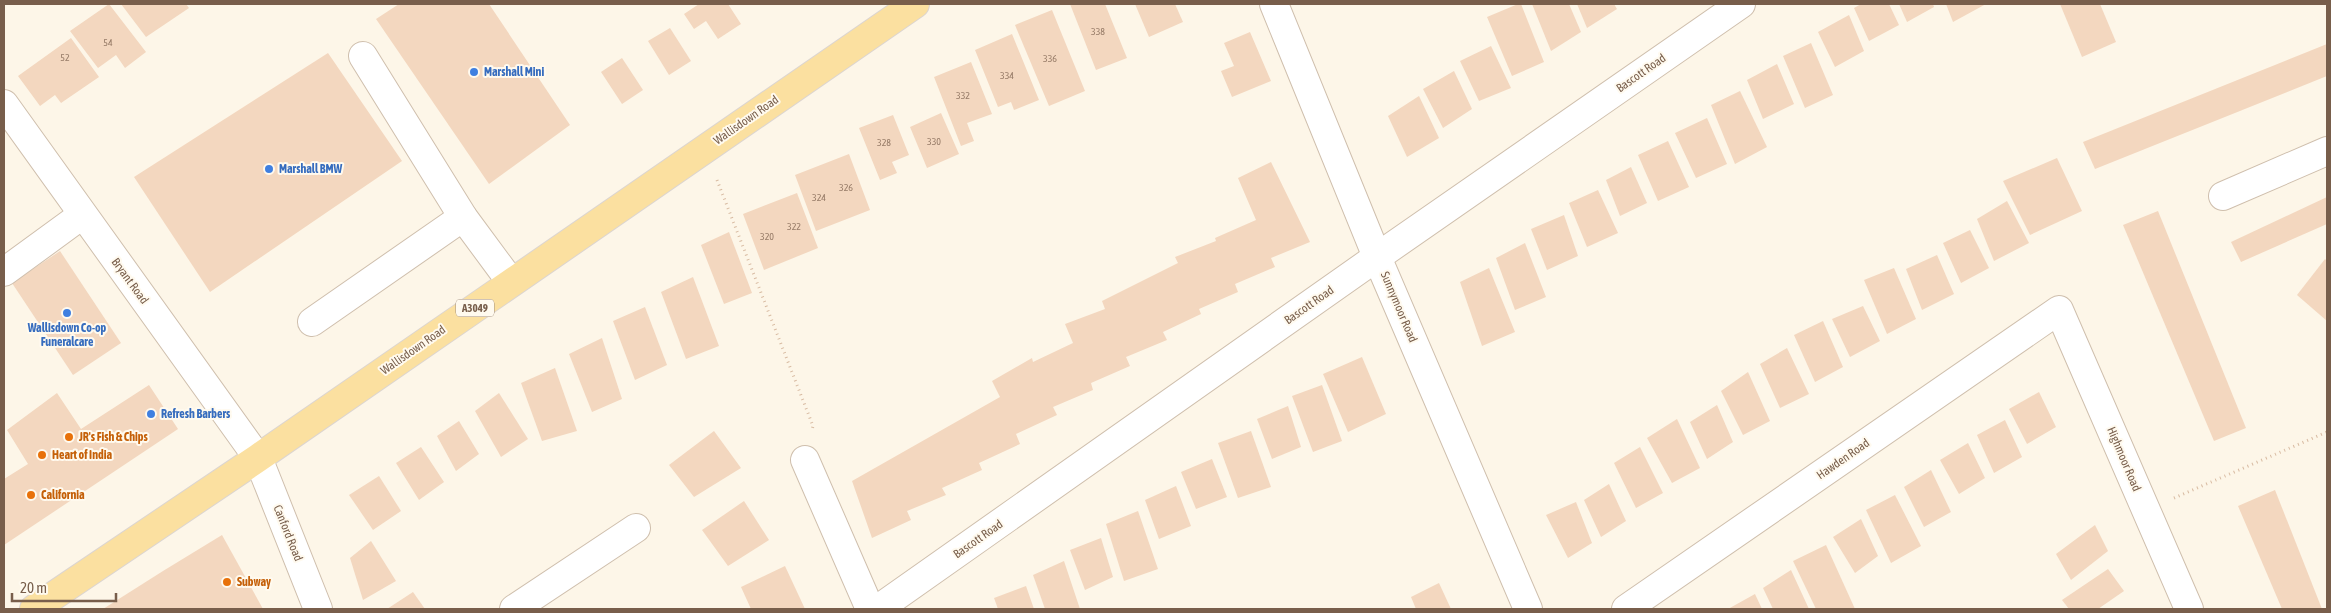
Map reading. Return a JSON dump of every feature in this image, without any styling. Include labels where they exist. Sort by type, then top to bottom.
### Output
[{"type":"main road","name":"Wallisdown Road","points":[[34,609],[258,458],[915,4]]},
{"type":"street","name":"Sunnymoor Road","points":[[1274,4],[1377,257],[1528,609]]},
{"type":"street","name":"Bascott Road","points":[[878,609],[1377,257],[1741,4]]},
{"type":"street","points":[[363,56],[463,217],[511,282]]},
{"type":"street","name":"Bryant Road","points":[[4,104],[258,458]]},
{"type":"street","points":[[2223,196],[2327,151]]},
{"type":"street","points":[[4,272],[82,215]]},
{"type":"street","points":[[312,322],[463,217]]},
{"type":"street","name":"Highmoor Road","points":[[2059,310],[2189,609]]},
{"type":"street","name":"Hawden Road","points":[[1626,609],[2059,310]]},
{"type":"street","name":"Canford Road","points":[[258,458],[318,609]]},
{"type":"street","points":[[805,460],[870,609]]},
{"type":"street","points":[[514,609],[636,528]]},
{"type":"path","points":[[705,149],[814,426],[805,460]]},
{"type":"path","points":[[2146,510],[2327,432]]},
{"type":"building","points":[[109,4],[146,52],[125,68],[116,55],[98,68],[70,31]]},
{"type":"building","points":[[121,4],[186,4],[189,8],[146,37]]},
{"type":"building","name":"Marshall Mini","points":[[399,4],[489,4],[570,125],[489,184],[376,19]]},
{"type":"building","points":[[699,4],[728,4],[741,24],[718,39],[706,21],[694,29],[684,14]]},
{"type":"building","points":[[1070,4],[1105,4],[1127,58],[1096,70]]},
{"type":"building","points":[[1135,4],[1175,4],[1183,22],[1149,37]]},
{"type":"building","points":[[1521,4],[1544,62],[1512,76],[1487,17]]},
{"type":"building","points":[[1532,4],[1569,4],[1581,32],[1551,51]]},
{"type":"building","points":[[1577,4],[1614,4],[1617,9],[1587,28]]},
{"type":"building","points":[[1861,4],[1889,4],[1899,25],[1869,41],[1854,8]]},
{"type":"building","points":[[1899,4],[1933,4],[1934,7],[1907,22]]},
{"type":"building","points":[[1946,4],[1986,4],[1953,22]]},
{"type":"building","points":[[2060,4],[2100,4],[2116,42],[2082,57]]},
{"type":"building","points":[[1052,10],[1085,91],[1049,106],[1015,25]]},
{"type":"building","points":[[1849,15],[1864,51],[1835,67],[1818,32]]},
{"type":"building","points":[[670,28],[691,61],[669,75],[648,41]]},
{"type":"building","points":[[1250,32],[1271,81],[1232,97],[1221,71],[1234,66],[1224,43]]},
{"type":"building","points":[[1012,34],[1039,100],[1014,110],[1011,102],[998,107],[975,50]]},
{"type":"building","points":[[71,38],[99,77],[61,103],[55,95],[40,106],[18,76]]},
{"type":"building","points":[[1811,43],[1833,95],[1805,108],[1783,56]]},
{"type":"building","points":[[2327,44],[2327,76],[2095,169],[2083,142]]},
{"type":"building","points":[[1491,46],[1511,88],[1479,101],[1460,61]]},
{"type":"building","name":"Marshall BMW","points":[[328,53],[402,161],[210,292],[134,177]]},
{"type":"building","points":[[622,58],[643,90],[622,104],[601,72]]},
{"type":"building","points":[[971,62],[992,114],[967,123],[974,141],[961,146],[934,77]]},
{"type":"building","points":[[1777,64],[1794,104],[1763,119],[1747,80]]},
{"type":"building","points":[[1454,71],[1472,109],[1443,128],[1423,89]]},
{"type":"building","points":[[1740,91],[1767,147],[1735,164],[1711,105]]},
{"type":"building","points":[[1419,96],[1439,138],[1407,157],[1388,116]]},
{"type":"building","points":[[941,113],[959,154],[927,168],[910,127]]},
{"type":"building","points":[[893,115],[909,155],[892,162],[897,173],[880,180],[859,128]]},
{"type":"building","points":[[1707,118],[1727,164],[1696,178],[1675,133]]},
{"type":"building","points":[[1668,141],[1689,187],[1658,201],[1638,155]]},
{"type":"building","points":[[849,154],[870,210],[816,231],[795,175]]},
{"type":"building","points":[[2057,158],[2082,211],[2030,235],[2003,181]]},
{"type":"building","points":[[1271,162],[1310,242],[1271,258],[1275,267],[1235,284],[1238,292],[1199,309],[1201,314],[1163,332],[1167,340],[1126,357],[1130,366],[1091,383],[1093,390],[1053,407],[1057,415],[1016,434],[1020,444],[979,463],[982,470],[942,488],[946,495],[907,511],[911,520],[872,538],[852,481],[1000,397],[992,381],[1032,358],[1033,362],[1073,343],[1065,324],[1105,309],[1102,301],[1178,263],[1175,257],[1216,241],[1215,238],[1256,220],[1238,178]]},
{"type":"building","points":[[1631,167],[1647,203],[1620,216],[1606,180]]},
{"type":"building","points":[[1598,190],[1618,233],[1587,247],[1569,203]]},
{"type":"building","points":[[797,193],[818,248],[764,270],[743,214]]},
{"type":"building","points":[[2327,197],[2327,224],[2241,262],[2231,242]]},
{"type":"building","points":[[2007,201],[2029,243],[1994,261],[1977,219]]},
{"type":"building","points":[[2158,211],[2246,428],[2214,441],[2123,225]]},
{"type":"building","points":[[1564,215],[1578,256],[1547,270],[1531,229]]},
{"type":"building","points":[[1970,230],[1989,268],[1961,283],[1943,243]]},
{"type":"building","points":[[729,232],[752,293],[724,304],[701,245]]},
{"type":"building","points":[[1525,243],[1546,297],[1515,310],[1496,258]]},
{"type":"building","name":"Wallisdown Co-op Funeralcare","points":[[60,251],[121,343],[73,375],[12,283]]},
{"type":"building","points":[[1937,255],[1954,294],[1922,310],[1906,269]]},
{"type":"building","points":[[2325,259],[2327,261],[2327,321],[2297,295]]},
{"type":"building","points":[[1489,268],[1515,332],[1482,346],[1460,282]]},
{"type":"building","points":[[1894,268],[1916,319],[1887,334],[1864,280]]},
{"type":"building","points":[[693,277],[719,346],[686,359],[661,292]]},
{"type":"building","points":[[1863,306],[1880,341],[1850,357],[1832,319]]},
{"type":"building","points":[[645,307],[667,365],[635,380],[613,321]]},
{"type":"building","points":[[1823,321],[1843,367],[1815,382],[1794,335]]},
{"type":"building","points":[[602,338],[622,399],[592,412],[569,354]]},
{"type":"building","points":[[1787,348],[1809,394],[1780,408],[1760,364]]},
{"type":"building","points":[[1362,357],[1386,414],[1348,432],[1323,374]]},
{"type":"building","points":[[555,368],[577,431],[542,441],[521,383]]},
{"type":"building","points":[[1748,372],[1770,421],[1743,435],[1721,391]]},
{"type":"building","points":[[149,385],[178,429],[4,545],[4,479],[28,464],[7,430],[57,393],[81,429]]},
{"type":"building","points":[[1322,385],[1342,441],[1313,452],[1292,396]]},
{"type":"building","points":[[2039,392],[2056,427],[2027,444],[2009,409]]},
{"type":"building","points":[[499,393],[528,439],[501,457],[475,411]]},
{"type":"building","points":[[1717,405],[1733,442],[1707,459],[1690,422]]},
{"type":"building","points":[[1288,406],[1301,447],[1272,459],[1257,419]]},
{"type":"building","points":[[1677,419],[1700,468],[1672,483],[1647,438]]},
{"type":"building","points":[[2005,420],[2022,457],[1994,473],[1977,435]]},
{"type":"building","points":[[459,421],[479,454],[456,471],[437,436]]},
{"type":"building","points":[[714,431],[741,468],[694,497],[669,465]]},
{"type":"building","points":[[1251,431],[1271,487],[1238,498],[1218,443]]},
{"type":"building","points":[[1968,443],[1985,478],[1959,494],[1940,460]]},
{"type":"building","points":[[421,447],[444,482],[419,500],[396,463]]},
{"type":"building","points":[[1640,447],[1663,493],[1636,508],[1614,463]]},
{"type":"building","points":[[1212,459],[1227,497],[1196,509],[1181,472]]},
{"type":"building","points":[[1931,470],[1951,512],[1924,527],[1904,487]]},
{"type":"building","points":[[379,476],[401,511],[373,530],[349,495]]},
{"type":"building","points":[[1609,484],[1626,521],[1601,537],[1584,500]]},
{"type":"building","points":[[1176,486],[1191,526],[1159,539],[1145,500]]},
{"type":"building","points":[[2275,490],[2322,609],[2282,609],[2238,506]]},
{"type":"building","points":[[1895,495],[1921,546],[1891,563],[1866,510]]},
{"type":"building","points":[[744,501],[769,540],[728,566],[702,530]]},
{"type":"building","points":[[1576,502],[1592,543],[1568,558],[1546,515]]},
{"type":"building","points":[[1138,511],[1158,569],[1124,581],[1106,524]]},
{"type":"building","points":[[1861,519],[1878,556],[1855,573],[1833,537]]},
{"type":"building","points":[[2095,525],[2108,551],[2071,580],[2056,554]]},
{"type":"building","points":[[222,535],[263,609],[103,609],[163,571]]},
{"type":"building","points":[[1101,538],[1113,577],[1085,590],[1070,550]]},
{"type":"building","points":[[371,541],[396,581],[363,600],[350,558]]},
{"type":"building","points":[[1826,545],[1855,609],[1816,609],[1793,561]]},
{"type":"building","points":[[1064,561],[1080,609],[1045,609],[1033,575]]},
{"type":"building","points":[[785,566],[805,609],[751,609],[741,587]]},
{"type":"building","points":[[2108,569],[2124,591],[2098,609],[2069,609],[2062,600]]},
{"type":"building","points":[[1791,570],[1809,609],[1773,609],[1763,588]]},
{"type":"building","points":[[1439,583],[1451,609],[1416,609],[1411,597]]},
{"type":"building","points":[[1026,586],[1034,609],[998,609],[994,598]]},
{"type":"building","points":[[413,592],[425,609],[387,609]]},
{"type":"building","points":[[1755,594],[1762,609],[1728,609]]},
{"type":"place","name":"Marshall Mini","points":[[474,72]]},
{"type":"place","name":"Marshall BMW","points":[[269,169]]},
{"type":"place","name":"Wallisdown Co-op Funeralcare","points":[[67,313]]},
{"type":"place","name":"Refresh Barbers","points":[[151,414]]},
{"type":"place","name":"JR's Fish & Chips","points":[[69,437]]},
{"type":"place","name":"Heart of India","points":[[42,455]]},
{"type":"place","name":"California","points":[[31,495]]},
{"type":"place","name":"Subway","points":[[227,582]]}]
